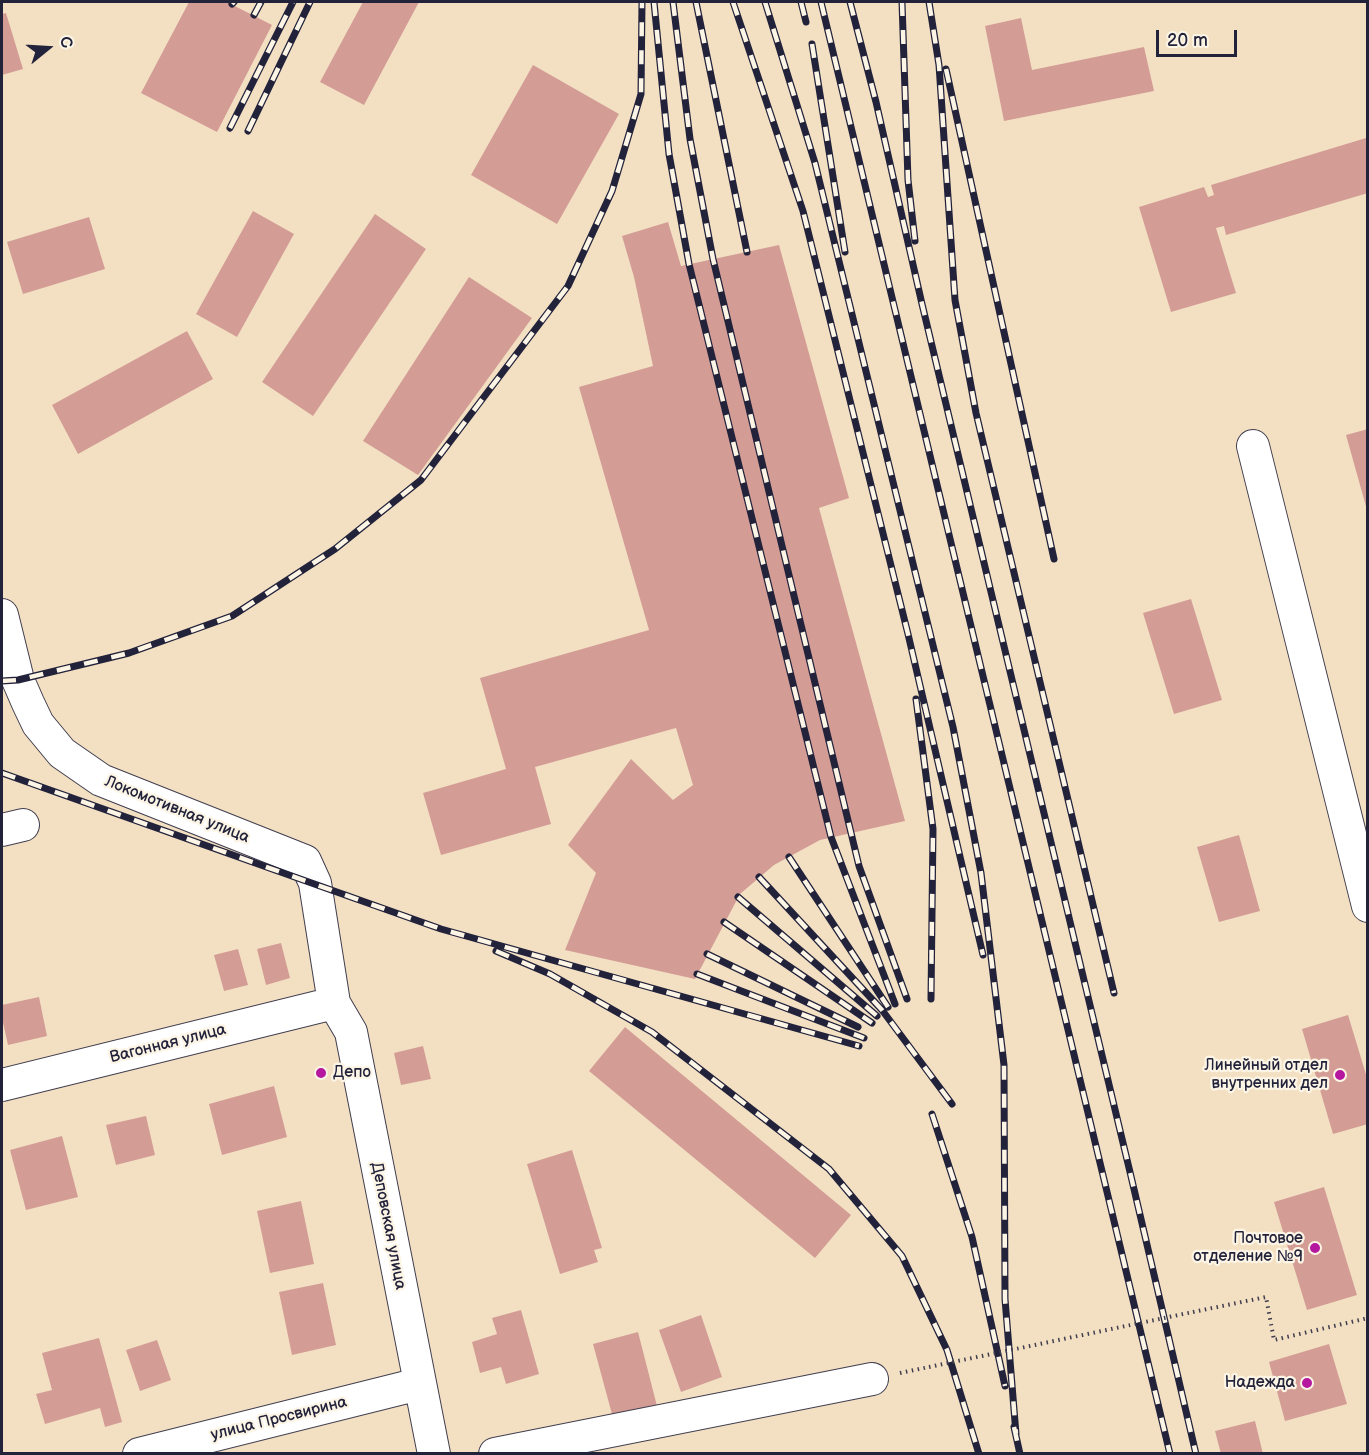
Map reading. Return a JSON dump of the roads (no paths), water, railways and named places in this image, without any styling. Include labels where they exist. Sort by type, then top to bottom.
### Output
[{"type":"street","points":[[1253,446],[1368,906]]},
{"type":"street","name":"Локомотивная улица","points":[[2,615],[18,680],[38,724],[62,753],[101,780],[304,861],[315,883],[334,1003]]},
{"type":"street","name":"Вагонная улица","points":[[2,1085],[334,1003]]},
{"type":"street","name":"Деповская улица","points":[[334,1003],[351,1032],[434,1454]]},
{"type":"street","points":[[495,1454],[872,1379]]},
{"type":"street","name":"улица Просвирина","points":[[139,1454],[419,1384]]},
{"type":"railway","points":[[254,15],[261,2]]},
{"type":"railway","points":[[230,128],[293,2]]},
{"type":"railway","points":[[248,131],[310,2]]},
{"type":"railway","points":[[2,681],[18,680],[129,653],[232,616],[335,549],[421,480],[568,286],[612,191],[641,94],[642,2]]},
{"type":"railway","points":[[654,2],[669,154],[689,264],[831,837],[895,1004]]},
{"type":"railway","points":[[673,2],[690,139],[713,259],[859,866],[907,999]]},
{"type":"railway","points":[[696,2],[747,252]]},
{"type":"railway","points":[[733,2],[803,211],[908,634],[983,955]]},
{"type":"railway","points":[[765,2],[815,163],[953,727],[981,873],[1004,1065],[1005,1299],[1016,1434]]},
{"type":"railway","points":[[801,2],[806,22]]},
{"type":"railway","points":[[821,2],[1170,1454]]},
{"type":"railway","points":[[850,2],[876,102],[1196,1454]]},
{"type":"railway","points":[[902,2],[908,180],[915,241]]},
{"type":"railway","points":[[929,2],[939,65],[955,300],[976,413],[1114,993]]},
{"type":"railway","points":[[812,44],[845,252]]},
{"type":"railway","points":[[946,69],[1054,559]]},
{"type":"railway","points":[[916,699],[933,829],[931,999]]},
{"type":"railway","points":[[2,773],[441,929],[859,1046]]},
{"type":"railway","points":[[789,857],[888,1007]]},
{"type":"railway","points":[[759,877],[882,1010],[952,1104]]},
{"type":"railway","points":[[738,897],[877,1016]]},
{"type":"railway","points":[[724,922],[872,1023]]},
{"type":"railway","points":[[496,951],[550,974],[652,1032],[829,1169],[902,1256],[947,1350],[979,1454]]},
{"type":"railway","points":[[707,954],[858,1027]]},
{"type":"railway","points":[[697,974],[864,1038]]},
{"type":"railway","points":[[932,1114],[972,1237],[1005,1386]]},
{"type":"railway","points":[[1014,1427],[1020,1454]]},
{"type":"place","name":"Депо","points":[[321,1073]]},
{"type":"place","name":"Линейный отдел внутренних дел","points":[[1340,1075]]},
{"type":"place","name":"Почтовое отделение №9","points":[[1315,1248]]},
{"type":"place","name":"Надежда","points":[[1307,1383]]}]
